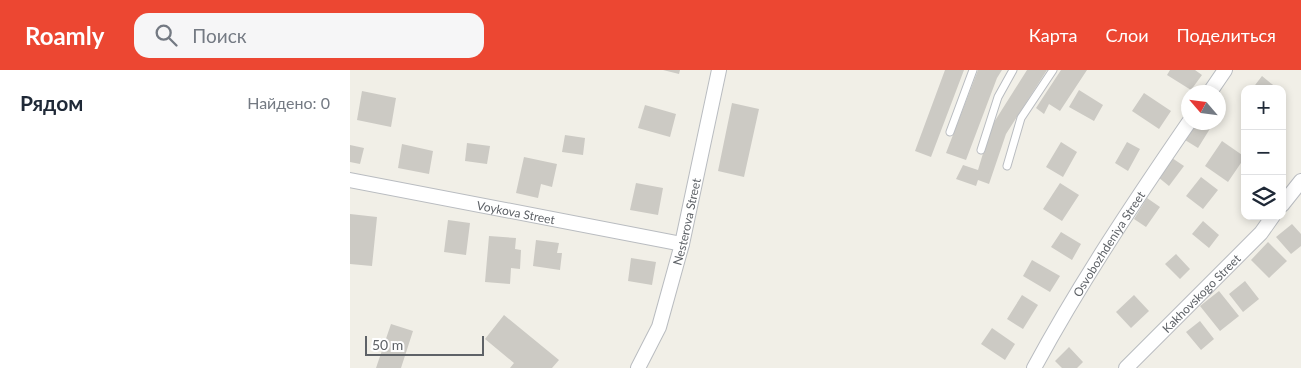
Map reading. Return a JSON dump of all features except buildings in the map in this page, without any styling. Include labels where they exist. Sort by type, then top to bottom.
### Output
[{"type":"street","name":"Nesterova Street","points":[[638,368],[659,326],[682,244],[718,70]]},
{"type":"street","points":[[1215,85],[1225,70]]},
{"type":"street","name":"Osvobozhdeniya Street","points":[[1034,368],[1061,317],[1184,130]]},
{"type":"street","name":"Voykova Street","points":[[350,180],[682,244]]},
{"type":"street","points":[[1286,200],[1301,180]]},
{"type":"street","name":"Kakhovskogo Street","points":[[1126,368],[1260,233],[1270,220]]},
{"type":"lane","points":[[950,132],[972,70]]},
{"type":"lane","points":[[981,150],[998,97],[1013,70]]},
{"type":"lane","points":[[1007,166],[1021,118],[1053,70]]}]
